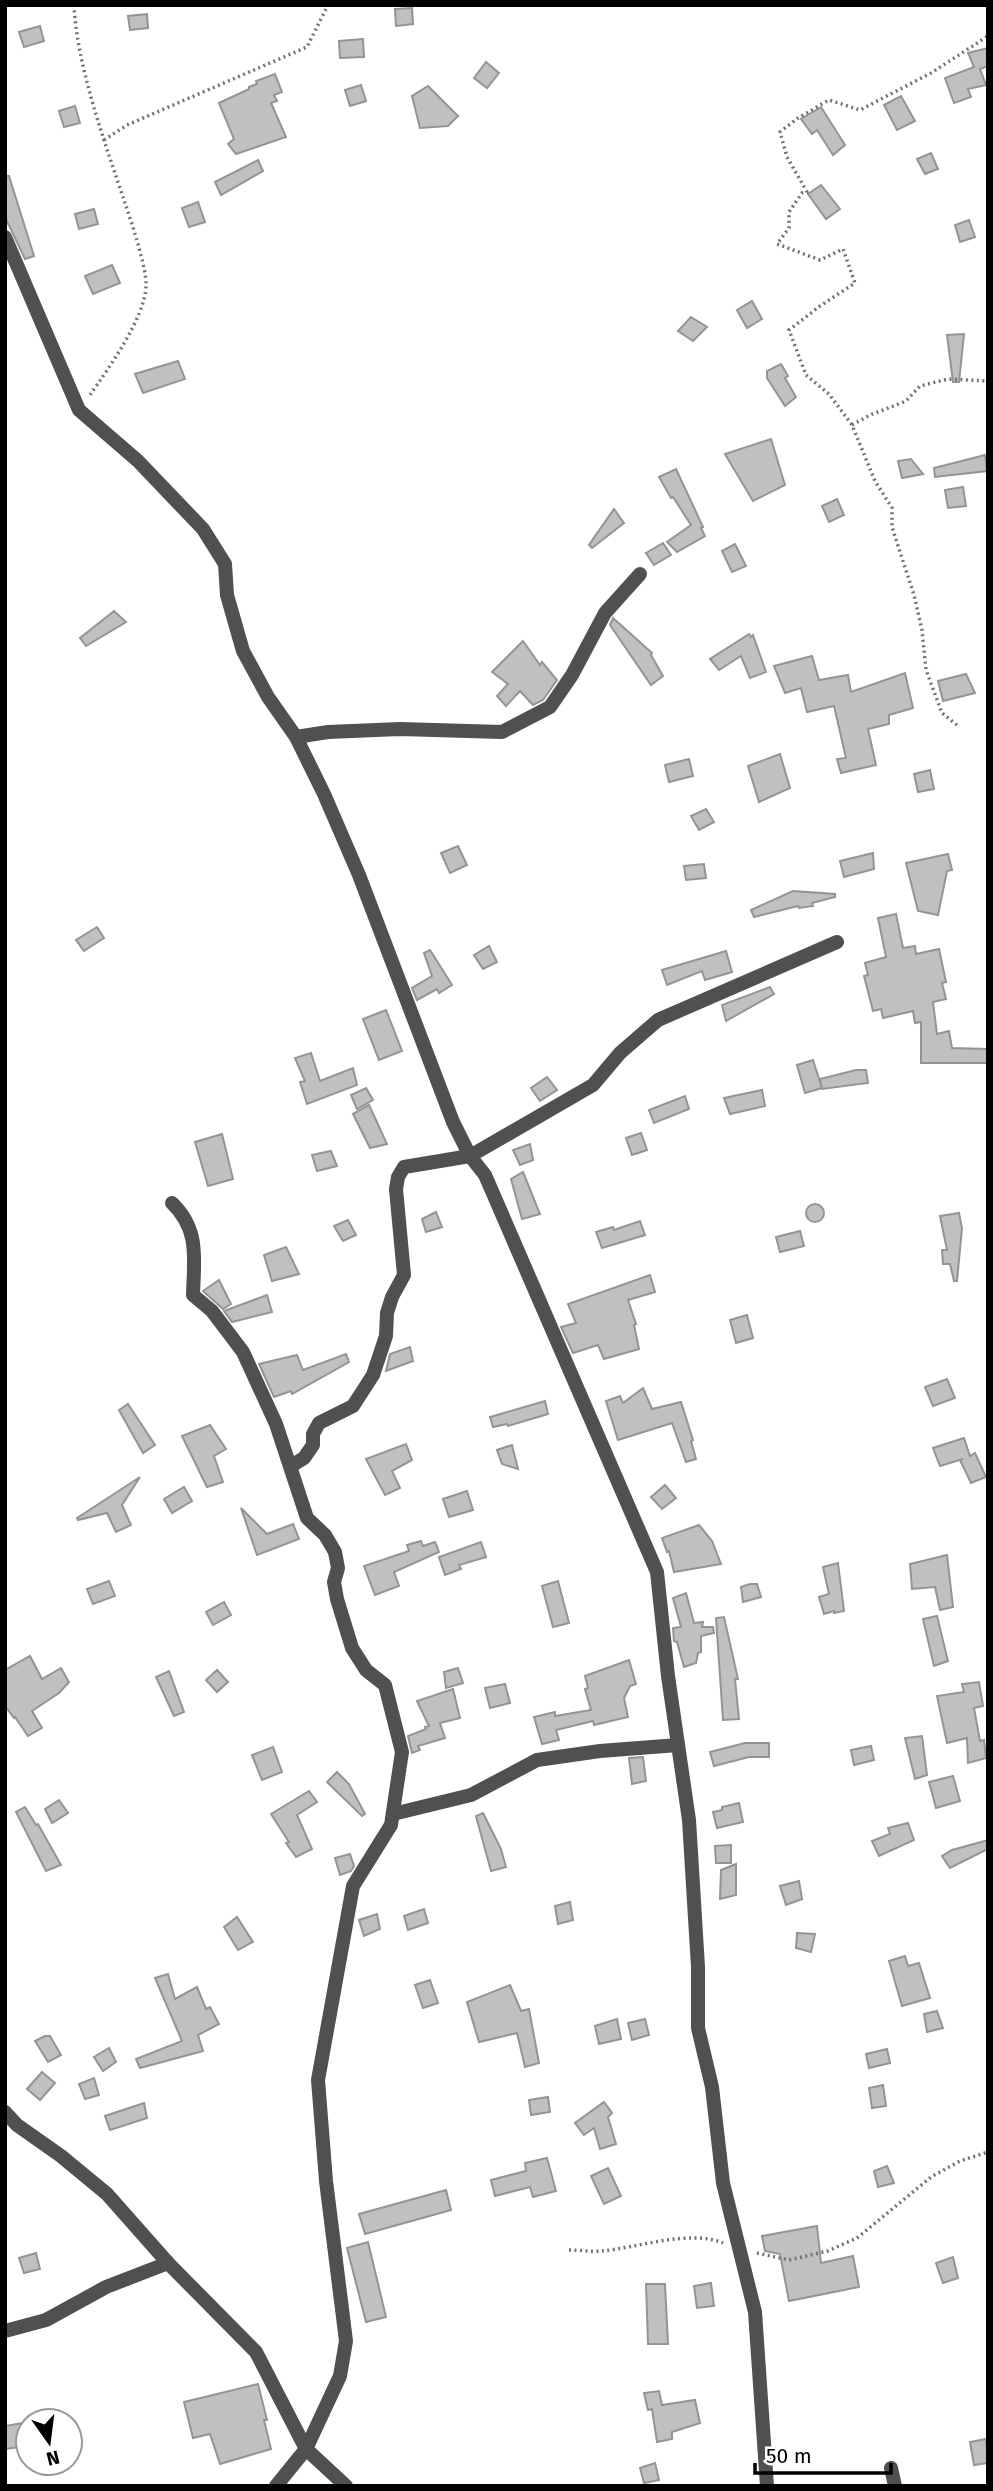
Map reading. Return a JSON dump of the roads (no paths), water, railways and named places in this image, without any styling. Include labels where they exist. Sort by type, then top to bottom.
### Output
[{"type":"street","points":[[5,237],[79,410],[138,461],[203,529],[225,564],[227,595],[243,651],[268,697],[296,737],[359,875],[453,1122],[470,1156],[485,1175],[657,1572],[668,1676],[689,1820],[698,1967],[698,2028],[712,2087],[723,2183],[755,2312],[768,2486]]},
{"type":"street","points":[[296,737],[328,732],[400,729],[502,732],[550,707],[572,675],[605,613],[640,575]]},
{"type":"street","points":[[291,1466],[304,1458],[313,1445],[313,1434],[319,1423],[353,1406],[373,1375],[386,1336],[387,1313],[404,1275],[396,1189],[398,1177],[404,1167],[470,1156],[593,1085],[620,1054],[658,1020],[837,942]]},
{"type":"street","points":[[172,1203],[183,1214],[191,1228],[194,1246],[193,1294],[212,1311],[243,1352],[276,1424],[307,1518],[325,1535],[335,1552],[338,1568],[334,1582],[337,1599],[352,1648],[366,1670],[385,1685],[402,1752],[391,1825],[353,1886],[318,2080],[326,2181],[346,2341],[340,2376],[306,2449],[276,2486]]},
{"type":"street","points":[[393,1814],[471,1795],[537,1760],[600,1751],[678,1745]]},
{"type":"street","points":[[5,2112],[17,2125],[61,2156],[107,2194],[168,2263],[256,2352],[306,2449],[346,2486]]},
{"type":"street","points":[[5,2331],[46,2320],[106,2287],[168,2263]]},
{"type":"street","points":[[891,2469],[895,2486]]}]
